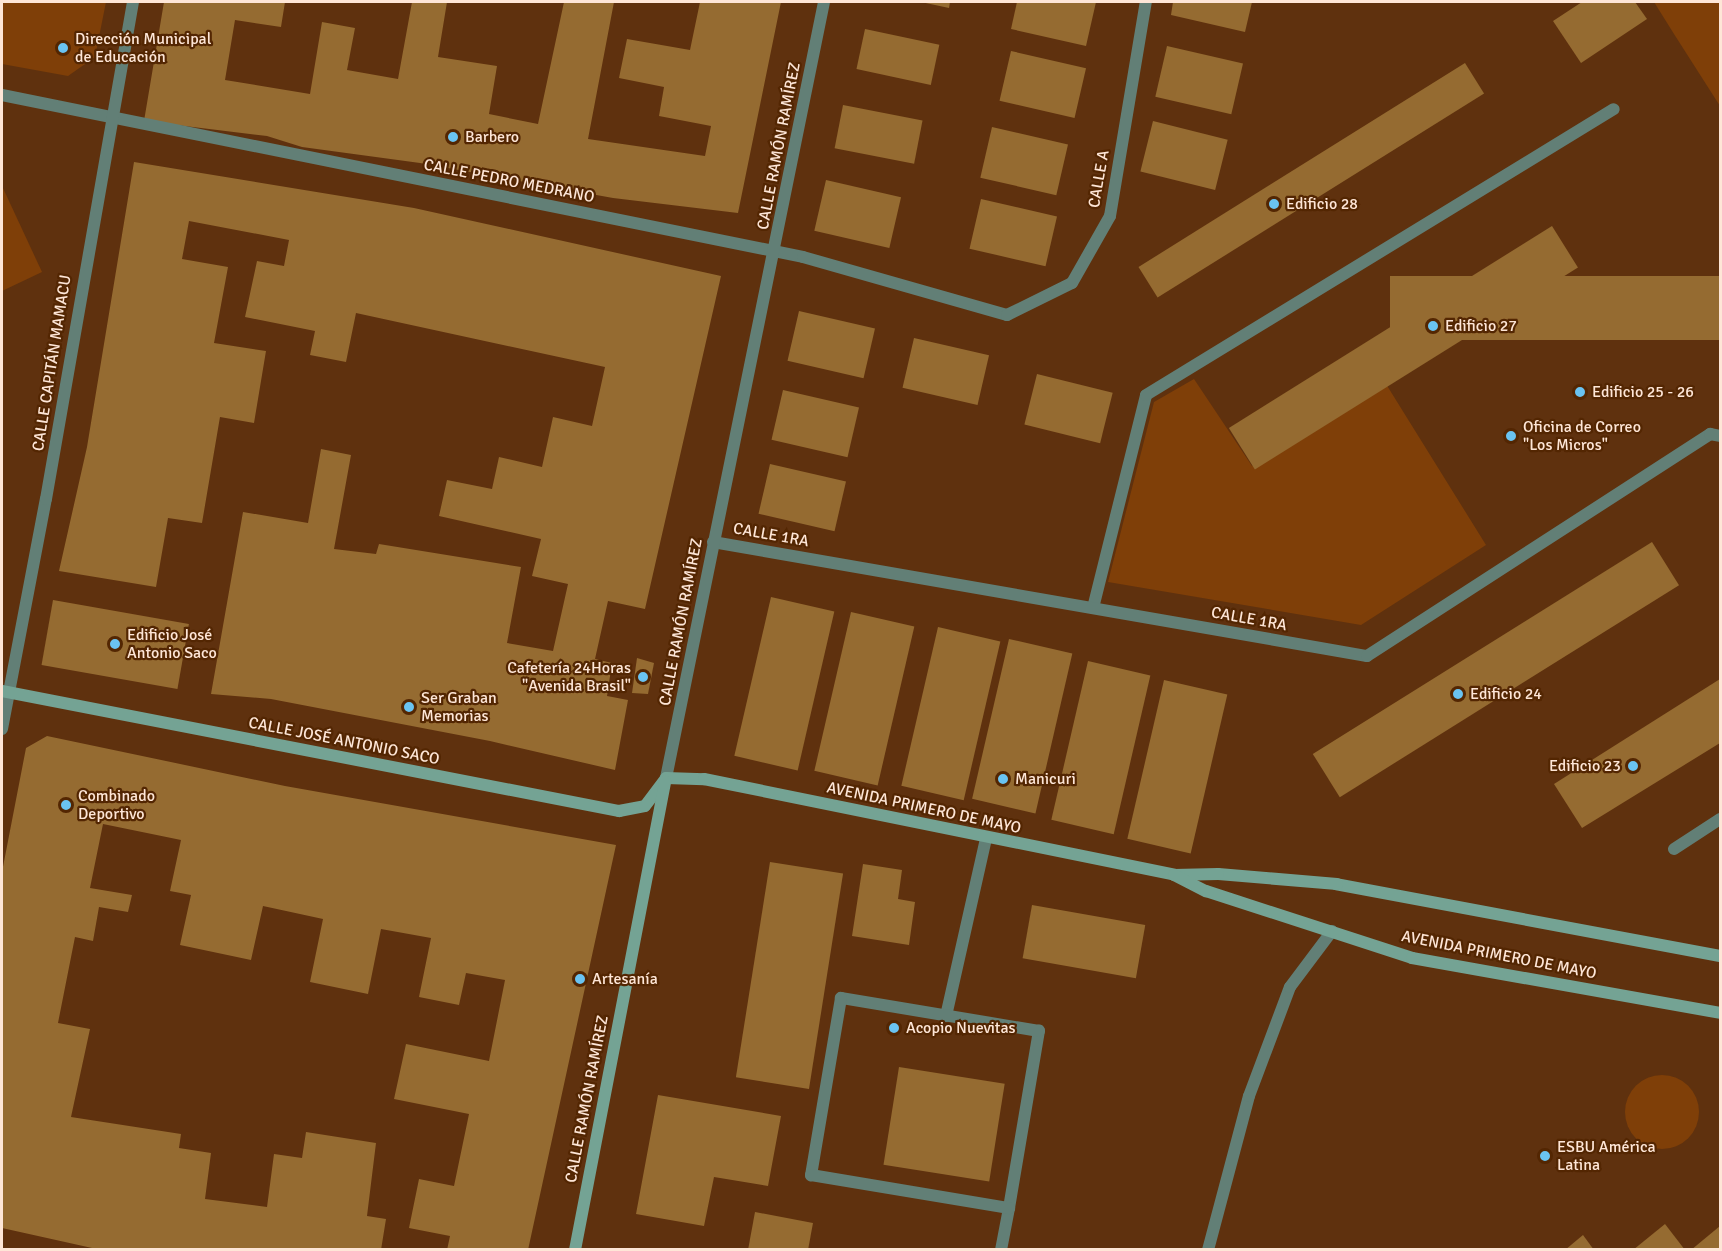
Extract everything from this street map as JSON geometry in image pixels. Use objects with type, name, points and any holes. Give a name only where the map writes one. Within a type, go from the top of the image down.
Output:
[{"type":"main road","name":"CALLE JOSÉ ANTONIO SACO","points":[[5,692],[619,812],[645,807],[666,778]]},
{"type":"main road","name":"AVENIDA PRIMERO DE MAYO","points":[[666,778],[704,778],[1174,875],[1218,874],[1337,884],[1720,956]]},
{"type":"main road","name":"CALLE RAMÓN RAMÍREZ","points":[[575,1250],[666,778]]},
{"type":"main road","name":"AVENIDA PRIMERO DE MAYO","points":[[1174,875],[1206,891],[1413,958],[1720,1013]]},
{"type":"street","name":"CALLE CAPITÁN MAMACU","points":[[2,729],[5,692],[46,499],[133,2]]},
{"type":"street","name":"CALLE RAMÓN RAMÍREZ","points":[[666,778],[712,565],[713,542],[775,251],[824,2]]},
{"type":"street","name":"CALLE A","points":[[1007,315],[1072,283],[1110,216],[1146,2]]},
{"type":"street","name":"CALLE PEDRO MEDRANO","points":[[2,95],[775,251],[1007,315]]},
{"type":"street","points":[[1093,608],[1146,395],[1614,109]]},
{"type":"street","name":"CALLE 1RA","points":[[713,542],[1367,656],[1710,434],[1720,436]]},
{"type":"street","points":[[1674,849],[1720,819]]},
{"type":"street","points":[[946,1016],[986,838]]},
{"type":"street","points":[[1208,1250],[1249,1096],[1290,987],[1332,931]]},
{"type":"street","points":[[1001,1250],[1009,1208],[1039,1031],[841,998],[811,1175],[1009,1208]]},
{"type":"shaded area","points":[[2,2],[106,2],[95,57],[68,76],[2,64]]},
{"type":"shaded area","points":[[1654,2],[1720,2],[1720,106],[1674,34]]},
{"type":"shaded area","points":[[2,186],[42,272],[2,291]]},
{"type":"shaded area","points":[[1194,379],[1252,466],[1386,384],[1486,545],[1361,625],[1108,582],[1154,402]]},
{"type":"shaded area","points":[[1662,1075],[1676,1078],[1688,1086],[1696,1098],[1699,1112],[1696,1126],[1688,1138],[1676,1146],[1662,1149],[1648,1146],[1636,1138],[1628,1126],[1625,1112],[1628,1098],[1636,1086],[1648,1078]]},
{"type":"building","points":[[164,2],[285,2],[281,27],[235,20],[225,80],[310,94],[322,22],[355,28],[347,70],[398,79],[412,2],[447,2],[438,57],[497,66],[489,114],[538,124],[564,2],[614,2],[588,139],[705,156],[711,126],[659,116],[664,87],[619,78],[627,39],[690,50],[700,2],[781,2],[738,213],[613,198],[420,163],[302,147],[267,136],[144,121]]},
{"type":"building","points":[[921,2],[950,2],[949,8]]},
{"type":"building","points":[[1017,2],[1096,2],[1086,46],[1011,29]]},
{"type":"building","points":[[1173,2],[1252,2],[1245,32],[1171,15]]},
{"type":"building","points":[[1582,2],[1635,2],[1647,19],[1581,63],[1553,21]]},
{"type":"building","points":[[865,29],[939,45],[931,85],[856,69]]},
{"type":"building","points":[[1167,46],[1243,64],[1231,114],[1155,97]]},
{"type":"building","points":[[1011,51],[1086,68],[1075,118],[1000,101]]},
{"type":"building","name":"Edificio 28","points":[[1465,63],[1484,94],[1158,298],[1139,267]]},
{"type":"building","points":[[843,105],[923,120],[914,164],[835,148]]},
{"type":"building","points":[[1153,121],[1228,140],[1215,190],[1140,171]]},
{"type":"building","points":[[992,127],[1068,145],[1056,195],[980,178]]},
{"type":"building","points":[[134,162],[414,208],[721,276],[645,609],[608,601],[595,659],[612,663],[607,696],[628,700],[615,770],[490,741],[271,699],[211,694],[243,512],[308,523],[321,449],[351,455],[334,549],[376,554],[379,544],[521,567],[507,643],[553,651],[568,584],[532,576],[541,539],[439,516],[447,480],[492,489],[499,457],[542,467],[553,417],[592,426],[605,367],[356,313],[346,362],[310,355],[315,331],[245,317],[257,261],[284,266],[289,240],[189,221],[182,259],[228,267],[214,343],[266,351],[254,423],[220,417],[202,523],[168,518],[156,587],[59,571],[87,447]]},
{"type":"building","points":[[826,180],[901,197],[889,248],[814,231]]},
{"type":"building","points":[[981,199],[1057,217],[1046,266],[970,249]]},
{"type":"building","name":"Edificio 27","points":[[1552,226],[1578,268],[1255,469],[1229,428]]},
{"type":"building","points":[[1390,276],[1720,276],[1720,340],[1390,340]]},
{"type":"building","points":[[799,311],[875,329],[864,378],[788,361]]},
{"type":"building","points":[[914,338],[989,355],[978,405],[903,388]]},
{"type":"building","points":[[1037,374],[1113,393],[1100,443],[1024,424]]},
{"type":"building","points":[[783,390],[859,408],[848,457],[772,440]]},
{"type":"building","points":[[770,464],[846,482],[835,531],[759,514]]},
{"type":"building","name":"Edificio 24","points":[[1652,542],[1679,585],[1340,797],[1313,754]]},
{"type":"building","points":[[771,597],[834,612],[798,770],[734,756]]},
{"type":"building","name":"Edificio José Antonio Saco","points":[[53,600],[189,624],[177,689],[42,665]]},
{"type":"building","points":[[851,612],[914,627],[878,785],[814,771]]},
{"type":"building","points":[[938,627],[1000,641],[964,800],[901,786]]},
{"type":"building","points":[[1009,639],[1072,654],[1035,813],[972,799]]},
{"type":"building","points":[[637,658],[654,663],[648,694],[632,693]]},
{"type":"building","points":[[1088,661],[1150,675],[1114,834],[1051,820]]},
{"type":"building","name":"Edificio 23","points":[[1720,679],[1720,743],[1582,828],[1554,784]]},
{"type":"building","points":[[1164,680],[1227,695],[1191,853],[1127,839]]},
{"type":"building","points":[[47,736],[285,786],[616,845],[528,1250],[447,1250],[450,1236],[409,1228],[419,1179],[454,1186],[469,1114],[394,1099],[406,1044],[489,1061],[505,980],[466,973],[459,1005],[419,997],[431,938],[381,929],[368,994],[310,982],[323,919],[263,906],[251,960],[180,945],[191,895],[170,891],[181,840],[103,824],[90,888],[132,895],[128,912],[99,907],[93,941],[75,937],[58,1023],[90,1029],[71,1117],[181,1134],[179,1148],[211,1153],[205,1199],[267,1207],[274,1154],[302,1158],[306,1132],[376,1143],[367,1216],[386,1219],[381,1250],[101,1250],[2,1228],[2,872],[26,748]]},
{"type":"building","points":[[770,862],[843,874],[809,1089],[736,1077]]},
{"type":"building","points":[[863,864],[902,870],[898,899],[915,902],[909,945],[852,936]]},
{"type":"building","points":[[1032,905],[1145,925],[1136,978],[1023,958]]},
{"type":"building","points":[[899,1067],[1005,1084],[989,1182],[884,1165]]},
{"type":"building","points":[[658,1095],[781,1116],[768,1186],[714,1177],[704,1226],[636,1214]]},
{"type":"building","points":[[755,1212],[813,1223],[808,1250],[748,1250]]},
{"type":"building","points":[[1665,1224],[1685,1250],[1633,1250]]},
{"type":"building","points":[[1720,1226],[1720,1250],[1691,1250]]},
{"type":"building","points":[[1583,1235],[1594,1250],[1565,1250]]},
{"type":"place","name":"Dirección Municipal de Educación","points":[[63,48]]},
{"type":"place","name":"Barbero","points":[[453,137]]},
{"type":"place","name":"Edificio 28","points":[[1274,204]]},
{"type":"place","name":"Edificio 27","points":[[1433,326]]},
{"type":"place","name":"Edificio 25 - 26","points":[[1580,392]]},
{"type":"place","name":"Oficina de Correo \"Los Micros\"","points":[[1511,436]]},
{"type":"place","name":"Edificio José Antonio Saco","points":[[115,644]]},
{"type":"place","name":"Cafetería 24Horas \"Avenida Brasil\"","points":[[643,677]]},
{"type":"place","name":"Edificio 24","points":[[1458,694]]},
{"type":"place","name":"Ser Graban Memorias","points":[[409,707]]},
{"type":"place","name":"Edificio 23","points":[[1633,766]]},
{"type":"place","name":"Manicuri","points":[[1003,779]]},
{"type":"place","name":"Combinado Deportivo","points":[[66,805]]},
{"type":"place","name":"Artesanía","points":[[580,979]]},
{"type":"place","name":"Acopio Nuevitas","points":[[894,1028]]},
{"type":"place","name":"ESBU América Latina","points":[[1545,1156]]}]
